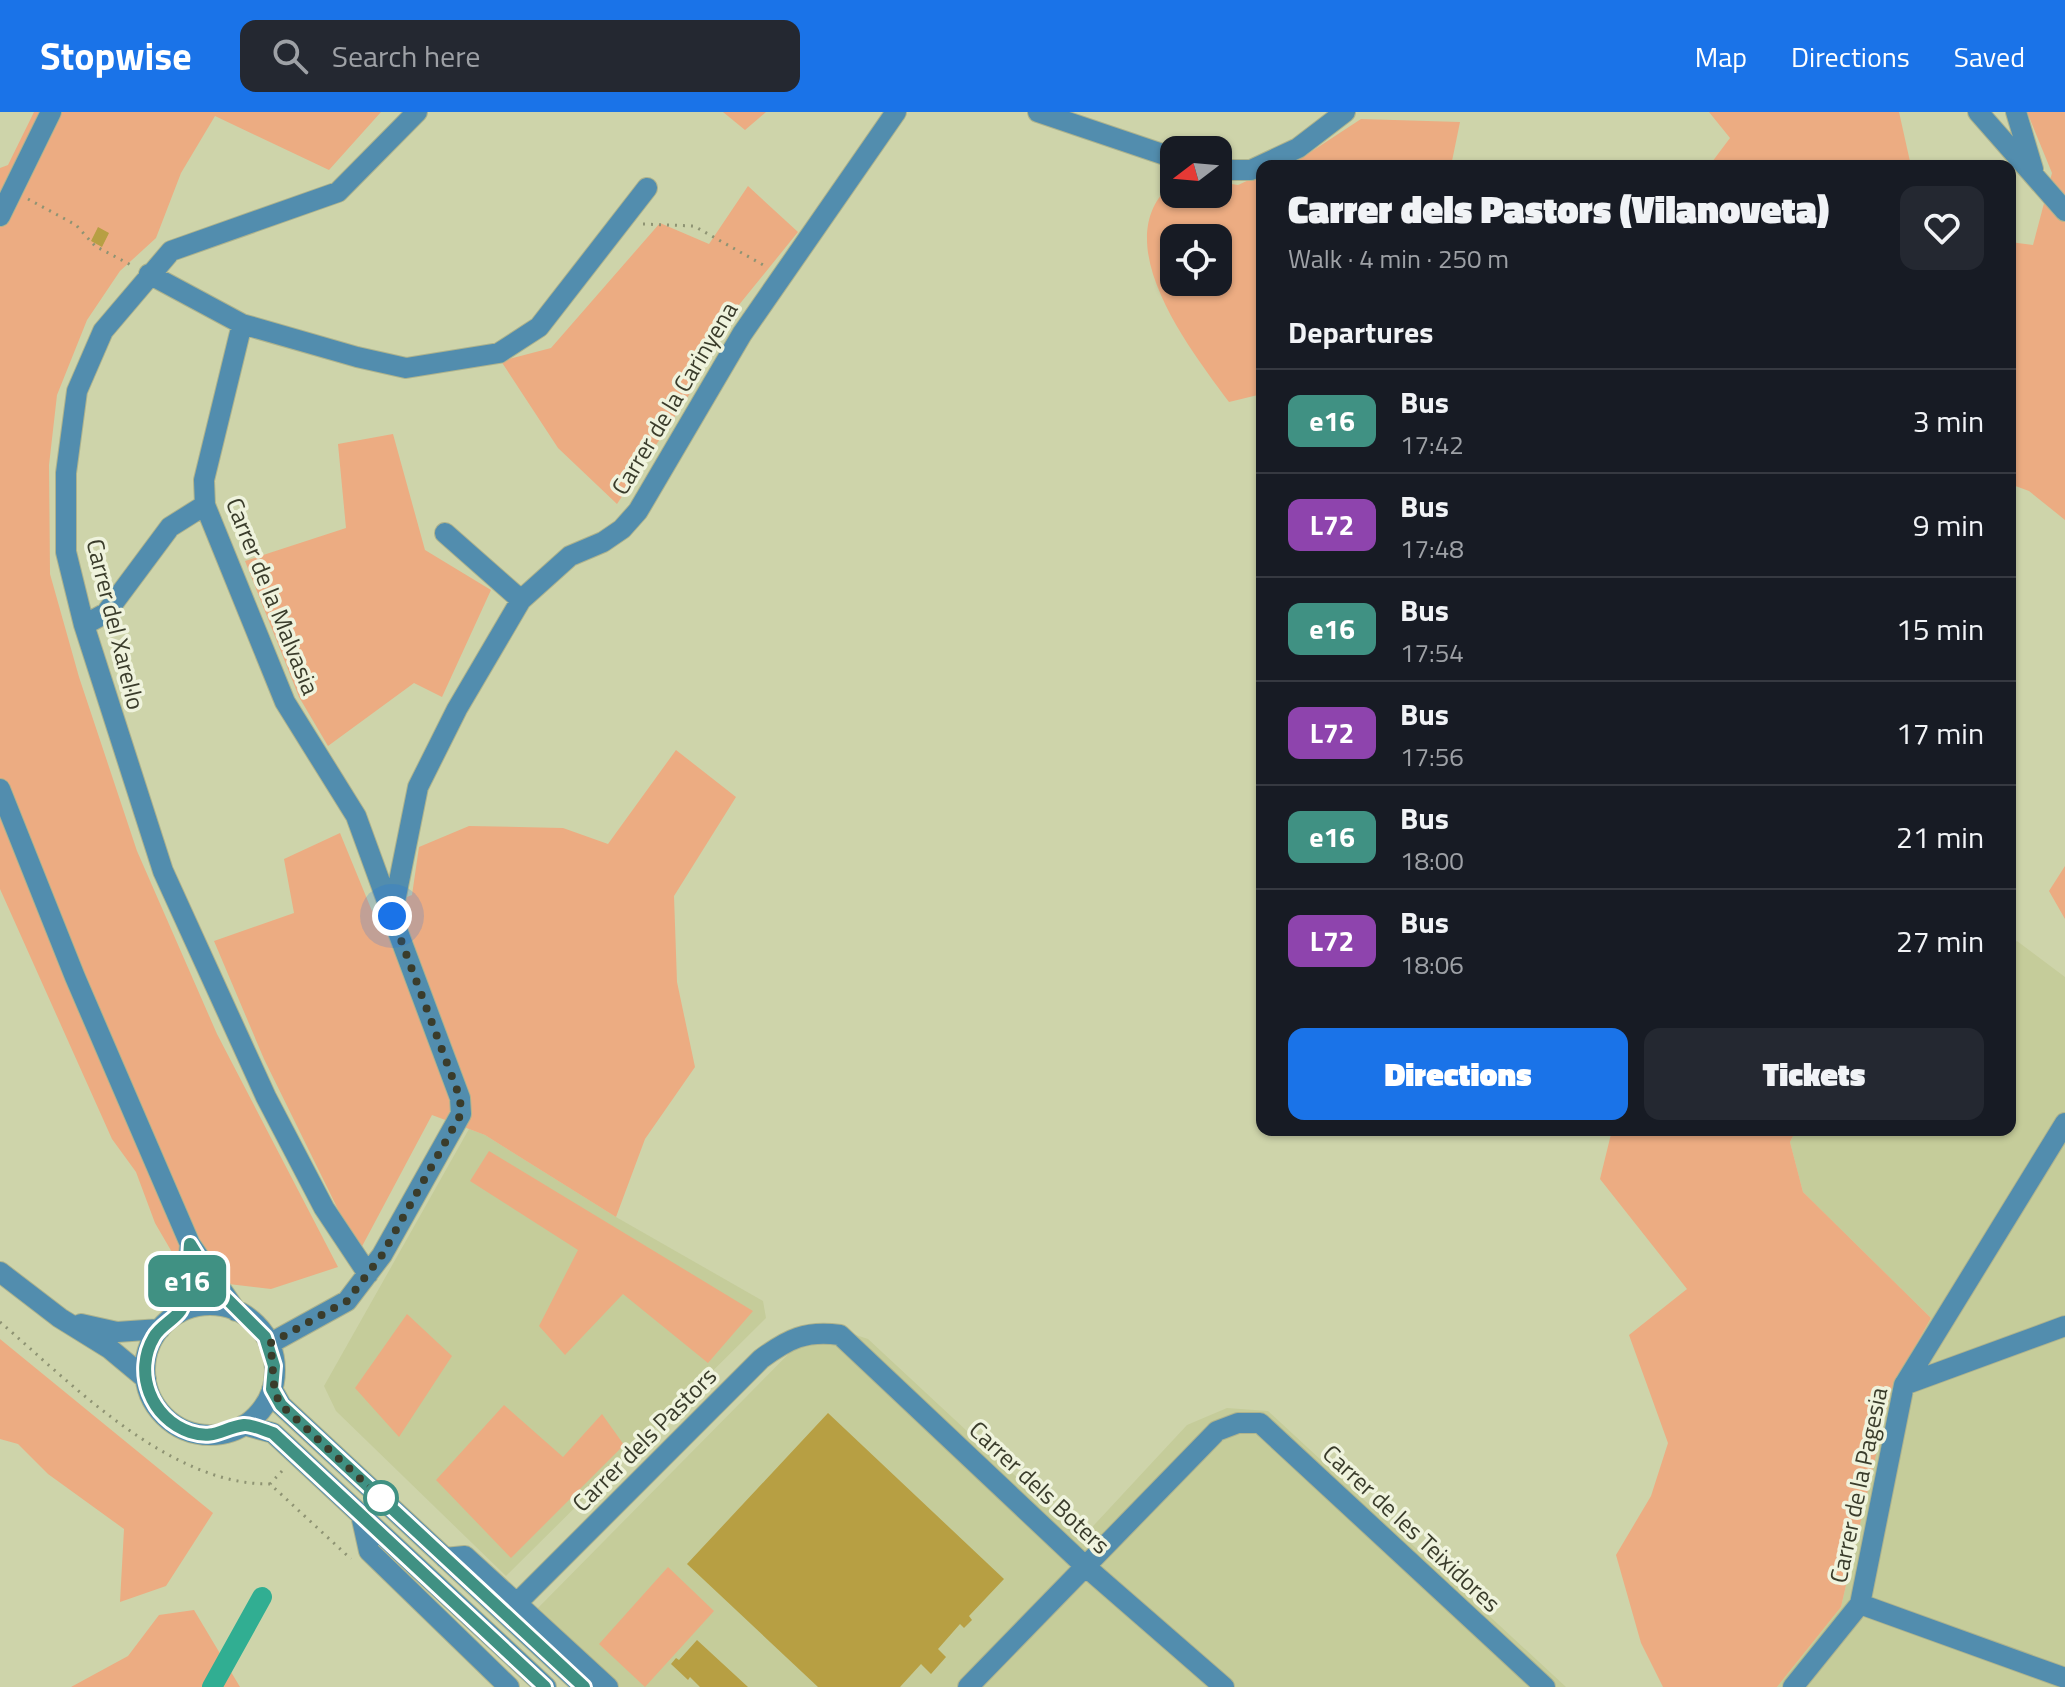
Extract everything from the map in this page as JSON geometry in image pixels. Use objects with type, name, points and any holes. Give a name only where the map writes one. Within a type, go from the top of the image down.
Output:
[{"type":"street","points":[[0,216],[51,112]]},
{"type":"street","name":"Carrer del Xarel·lo","points":[[368,1274],[324,1208],[266,1097],[163,871],[84,625],[66,552],[66,473],[77,391],[103,331],[171,251],[338,192],[417,112]]},
{"type":"street","name":"Carrer de la Carinyena","points":[[392,916],[418,787],[457,709],[521,600],[570,556],[603,542],[638,511],[780,275],[896,112]]},
{"type":"street","points":[[1038,112],[1160,153]]},
{"type":"street","points":[[1272,160],[1298,148],[1345,112]]},
{"type":"street","points":[[1978,112],[2065,211]]},
{"type":"street","points":[[2016,112],[2034,173]]},
{"type":"street","points":[[1232,170],[1256,168]]},
{"type":"street","points":[[149,274],[242,324],[406,368],[499,353],[539,327],[647,188]]},
{"type":"street","name":"Carrer de la Malvasia","points":[[242,324],[204,480],[205,505],[285,702],[356,816],[392,916]]},
{"type":"street","points":[[84,625],[106,613],[170,527],[205,505]]},
{"type":"street","points":[[445,533],[521,600]]},
{"type":"street","points":[[0,789],[75,977],[190,1244],[219,1291],[236,1311],[256,1324],[269,1344],[276,1397],[584,1687]]},
{"type":"street","points":[[269,1344],[347,1301],[398,1228],[461,1114],[460,1098],[392,916]]},
{"type":"street","name":"Carrer de la Pagesia","points":[[1793,1687],[1860,1604],[1904,1385],[2065,1123]]},
{"type":"street","points":[[179,1313],[186,1292],[190,1244]]},
{"type":"street","points":[[0,1272],[60,1318],[110,1349],[146,1379]]},
{"type":"street","points":[[236,1311],[207,1305],[179,1313],[160,1329],[148,1349],[146,1379],[159,1410],[187,1431],[212,1435],[244,1425],[276,1397]]},
{"type":"street","points":[[60,1318],[117,1332],[160,1329]]},
{"type":"street","points":[[1904,1385],[2065,1326]]},
{"type":"street","name":"Carrer dels Boters","points":[[819,1332],[840,1335],[1085,1566],[1224,1687]]},
{"type":"street","name":"Carrer dels Pastors","points":[[518,1602],[761,1359],[791,1337],[819,1332]]},
{"type":"street","name":"Carrer de les Teixidores","points":[[1085,1566],[1217,1431],[1238,1423],[1260,1423],[1545,1687]]},
{"type":"street","points":[[244,1425],[273,1433],[546,1687]]},
{"type":"street","points":[[361,1515],[369,1551],[509,1687]]},
{"type":"street","points":[[445,1558],[465,1556],[608,1687]]},
{"type":"street","points":[[968,1687],[1085,1566]]},
{"type":"street","points":[[1860,1604],[2065,1678]]},
{"type":"path","points":[[12,191],[76,225],[95,246],[149,274]]},
{"type":"path","points":[[619,224],[694,226],[780,275]]},
{"type":"path","points":[[0,1322],[74,1386],[170,1456],[226,1479],[270,1484]]},
{"type":"shaded area","points":[[34,112],[381,112],[329,170],[215,116],[181,173],[156,238],[120,271],[87,320],[57,395],[49,465],[50,574],[79,677],[137,851],[217,1034],[338,1267],[271,1289],[195,1280],[180,1266],[155,1223],[136,1172],[112,1139],[0,889],[0,168],[8,165]]},
{"type":"shaded area","points":[[723,112],[766,112],[745,130]]},
{"type":"shaded area","points":[[1709,112],[1899,112],[1910,160],[1714,160],[1730,138]]},
{"type":"shaded area","points":[[2027,112],[2065,112],[2065,520],[2029,491],[2016,486],[2016,243],[2033,245],[2052,173]]},
{"type":"shaded area","points":[[1361,119],[1460,122],[1452,160],[1296,160]]},
{"type":"shaded area","points":[[1256,177],[1256,395],[1229,402],[1194,353],[1161,296],[1232,296],[1232,224],[1160,224],[1160,294],[1150,263],[1147,233],[1154,206],[1160,199],[1160,208],[1232,208],[1232,184],[1238,185]]},
{"type":"shaded area","points":[[748,186],[798,232],[721,327],[689,395],[617,504],[558,448],[501,361],[551,348],[660,223],[709,244]]},
{"type":"shaded area","points":[[393,434],[425,550],[491,590],[442,697],[414,683],[328,746],[299,697],[245,561],[346,528],[338,444]]},
{"type":"shaded area","points":[[676,750],[736,797],[674,896],[677,982],[695,1067],[645,1139],[616,1217],[485,1135],[432,1115],[359,1252],[264,1059],[214,941],[294,913],[284,859],[340,833],[372,911],[412,895],[419,847],[469,826],[563,828],[608,844]]},
{"type":"shaded area","points":[[2065,866],[2065,919],[2049,891]]},
{"type":"shaded area","points":[[2016,942],[2065,977],[2065,1687],[1777,1687],[1841,1607],[1891,1390],[1931,1318],[1803,1192],[1790,1142],[1793,1136],[2016,1136]]},
{"type":"shaded area","points":[[469,1129],[485,1135],[616,1217],[763,1301],[766,1318],[506,1576],[336,1411],[324,1386]]},
{"type":"shaded area","points":[[1611,1136],[1793,1136],[1790,1142],[1803,1192],[1931,1318],[1891,1390],[1841,1607],[1777,1687],[1663,1687],[1641,1643],[1616,1555],[1651,1496],[1668,1443],[1629,1335],[1687,1289],[1600,1179]]},
{"type":"shaded area","points":[[489,1151],[753,1311],[708,1363],[623,1294],[565,1355],[539,1326],[578,1250],[470,1181]]},
{"type":"shaded area","points":[[407,1314],[452,1356],[399,1437],[355,1388]]},
{"type":"shaded area","points":[[819,1323],[868,1339],[1082,1538],[1187,1425],[1227,1408],[1268,1411],[1566,1687],[615,1687],[534,1612]]},
{"type":"shaded area","points":[[0,1339],[213,1513],[166,1586],[120,1602],[124,1529],[48,1474],[18,1444],[0,1439]]},
{"type":"shaded area","points":[[504,1405],[563,1457],[602,1414],[624,1445],[511,1558],[436,1480]]},
{"type":"shaded area","points":[[668,1567],[714,1611],[645,1687],[599,1644]]},
{"type":"shaded area","points":[[194,1610],[240,1687],[71,1687],[128,1656],[159,1615]]},
{"type":"building","points":[[98,227],[109,233],[102,247],[91,241]]},
{"type":"building","points":[[828,1413],[1004,1579],[969,1616],[972,1620],[964,1628],[960,1624],[938,1649],[946,1657],[931,1674],[921,1664],[900,1687],[818,1687],[687,1564]]},
{"type":"building","points":[[697,1640],[748,1687],[700,1687],[690,1677],[688,1680],[671,1664],[676,1658],[679,1660]]},
{"type":"waterway","points":[[212,1687],[262,1597]]},
{"type":"bus line","name":"e16","points":[[545,1687],[273,1433],[244,1425],[220,1434],[195,1433],[172,1422],[159,1410],[150,1396],[146,1379],[147,1356],[151,1342],[160,1329],[179,1313],[186,1292],[190,1244],[219,1291],[236,1311],[256,1324],[269,1344],[274,1366],[272,1389],[281,1405],[584,1687]]},
{"type":"route","points":[[381,1498],[281,1405],[272,1389],[274,1366],[269,1344],[347,1301],[382,1255],[461,1114],[460,1098],[392,916]]}]
